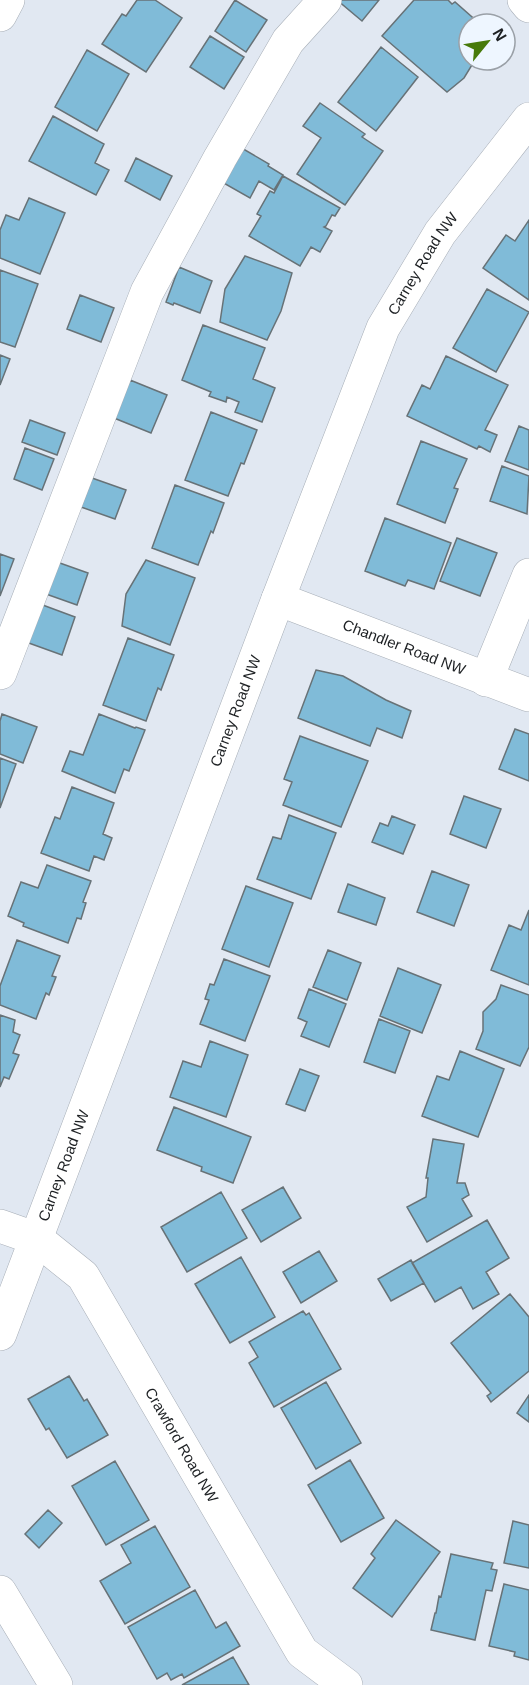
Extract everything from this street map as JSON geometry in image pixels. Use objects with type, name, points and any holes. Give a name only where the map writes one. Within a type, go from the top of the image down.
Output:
[{"type":"street","points":[[0,15],[8,0]]},
{"type":"street","points":[[0,673],[147,292],[288,41],[325,0]]},
{"type":"street","points":[[524,0],[529,6]]},
{"type":"street","name":"Carney Road NW","points":[[0,1334],[383,328],[440,233],[529,119]]},
{"type":"street","points":[[486,680],[529,575]]},
{"type":"street","name":"Chandler Road NW","points":[[278,599],[529,695]]},
{"type":"street","name":"Crawford Road NW","points":[[0,1226],[37,1239],[83,1276],[302,1652],[346,1685]]},
{"type":"street","points":[[0,1592],[56,1685]]},
{"type":"building","points":[[137,0],[155,0],[182,18],[146,72],[102,44],[122,14],[126,16]]},
{"type":"building","points":[[235,0],[267,20],[246,52],[215,31]]},
{"type":"building","points":[[337,0],[379,0],[362,21]]},
{"type":"building","points":[[414,0],[448,0],[452,4],[455,2],[466,12],[457,12],[457,72],[468,72],[447,92],[382,36]]},
{"type":"building","points":[[210,36],[244,57],[224,89],[190,67]]},
{"type":"building","points":[[381,47],[418,77],[376,131],[338,102]]},
{"type":"building","points":[[87,50],[129,74],[97,131],[55,107]]},
{"type":"building","points":[[320,103],[365,134],[362,137],[383,151],[345,205],[297,174],[321,138],[303,126]]},
{"type":"building","points":[[53,116],[104,144],[95,163],[109,170],[96,195],[29,161]]},
{"type":"building","points":[[233,143],[283,175],[274,190],[259,181],[250,198],[213,177]]},
{"type":"building","points":[[136,158],[172,176],[160,200],[125,181]]},
{"type":"building","points":[[283,176],[340,208],[324,227],[332,231],[320,252],[311,247],[300,266],[249,236],[261,216],[257,214],[270,191],[274,193]]},
{"type":"building","points":[[29,198],[65,213],[40,274],[0,258],[0,230],[6,215],[19,220]]},
{"type":"building","points":[[529,220],[529,300],[483,268],[506,235],[515,241]]},
{"type":"building","points":[[245,256],[292,273],[281,311],[267,340],[220,322],[225,289]]},
{"type":"building","points":[[179,267],[212,281],[200,313],[166,302]]},
{"type":"building","points":[[0,270],[38,284],[15,347],[0,342]]},
{"type":"building","points":[[487,289],[529,312],[496,372],[453,348]]},
{"type":"building","points":[[80,295],[114,308],[101,342],[67,329]]},
{"type":"building","points":[[203,325],[265,348],[253,379],[275,388],[262,422],[235,412],[239,402],[227,397],[226,402],[209,396],[211,392],[182,380]]},
{"type":"building","points":[[0,355],[10,359],[0,385]]},
{"type":"building","points":[[446,356],[508,385],[485,430],[497,435],[490,452],[479,446],[477,449],[407,416],[422,385],[430,389]]},
{"type":"building","points":[[130,380],[167,395],[151,433],[114,418]]},
{"type":"building","points":[[211,412],[257,430],[228,496],[185,480]]},
{"type":"building","points":[[30,420],[65,433],[57,455],[22,442]]},
{"type":"building","points":[[519,426],[529,430],[529,470],[505,461]]},
{"type":"building","points":[[421,441],[467,459],[454,488],[458,489],[445,523],[397,504]]},
{"type":"building","points":[[25,448],[54,459],[42,490],[14,479]]},
{"type":"building","points":[[502,466],[529,476],[527,514],[490,501]]},
{"type":"building","points":[[92,478],[126,490],[115,519],[81,507]]},
{"type":"building","points":[[175,485],[224,503],[198,565],[152,548]]},
{"type":"building","points":[[385,518],[451,543],[434,589],[408,580],[405,586],[365,571]]},
{"type":"building","points":[[457,538],[497,553],[480,596],[440,581]]},
{"type":"building","points":[[0,554],[14,559],[0,596]]},
{"type":"building","points":[[146,560],[195,578],[170,645],[122,626],[126,594]]},
{"type":"building","points":[[57,562],[88,573],[77,605],[46,594]]},
{"type":"building","points":[[40,604],[75,617],[62,655],[26,642]]},
{"type":"building","points":[[128,638],[174,655],[161,690],[158,688],[146,721],[103,705]]},
{"type":"building","points":[[316,670],[343,676],[411,711],[402,738],[377,728],[370,746],[298,718]]},
{"type":"building","points":[[2,714],[37,727],[23,763],[0,754]]},
{"type":"building","points":[[99,714],[145,730],[129,771],[124,769],[115,793],[62,771],[70,751],[83,755]]},
{"type":"building","points":[[515,729],[529,734],[529,781],[499,769]]},
{"type":"building","points":[[300,736],[368,761],[341,827],[283,805],[292,782],[284,779]]},
{"type":"building","points":[[0,758],[16,764],[0,808]]},
{"type":"building","points":[[72,787],[114,803],[103,834],[112,838],[104,860],[94,856],[89,871],[41,853],[55,817],[60,819]]},
{"type":"building","points":[[464,796],[501,809],[486,848],[450,834]]},
{"type":"building","points":[[289,815],[336,833],[311,899],[257,879],[273,837],[281,839]]},
{"type":"building","points":[[392,816],[415,825],[403,854],[372,842],[380,823],[388,826]]},
{"type":"building","points":[[47,865],[91,881],[83,902],[86,903],[81,919],[77,918],[68,943],[23,926],[24,923],[8,916],[21,882],[38,888]]},
{"type":"building","points":[[432,871],[469,885],[454,926],[417,912]]},
{"type":"building","points":[[348,884],[385,898],[376,925],[338,912]]},
{"type":"building","points":[[246,886],[293,903],[269,967],[222,949]]},
{"type":"building","points":[[529,910],[529,985],[491,970],[509,925],[521,930]]},
{"type":"building","points":[[17,940],[60,956],[52,976],[56,977],[49,995],[46,993],[36,1019],[0,1005],[0,986]]},
{"type":"building","points":[[328,950],[361,963],[347,1000],[313,987]]},
{"type":"building","points":[[224,959],[270,976],[245,1041],[200,1024],[209,1000],[205,999],[210,984],[214,985]]},
{"type":"building","points":[[398,968],[441,985],[422,1033],[380,1016]]},
{"type":"building","points":[[501,985],[529,995],[529,1047],[520,1066],[476,1049],[483,1031],[483,1012],[496,999]]},
{"type":"building","points":[[309,989],[346,1004],[329,1047],[301,1036],[307,1022],[298,1018]]},
{"type":"building","points":[[0,1015],[15,1020],[13,1032],[20,1035],[13,1053],[19,1055],[9,1079],[4,1077],[0,1087]]},
{"type":"building","points":[[379,1019],[410,1031],[395,1073],[364,1062]]},
{"type":"building","points":[[210,1041],[248,1055],[226,1117],[170,1097],[183,1061],[201,1067]]},
{"type":"building","points":[[460,1051],[504,1069],[478,1137],[422,1116],[437,1076],[449,1080]]},
{"type":"building","points":[[300,1069],[319,1076],[305,1111],[286,1104]]},
{"type":"building","points":[[174,1107],[251,1137],[233,1183],[201,1171],[202,1167],[157,1150]]},
{"type":"building","points":[[433,1139],[464,1144],[457,1183],[465,1183],[469,1195],[462,1199],[472,1216],[427,1242],[407,1207],[426,1197],[428,1178],[426,1178]]},
{"type":"building","points":[[283,1187],[301,1218],[261,1242],[242,1210]]},
{"type":"building","points":[[221,1192],[247,1238],[187,1272],[161,1227]]},
{"type":"building","points":[[487,1220],[509,1258],[486,1272],[499,1294],[473,1309],[461,1287],[435,1302],[412,1263]]},
{"type":"building","points":[[319,1251],[337,1281],[301,1303],[283,1272]]},
{"type":"building","points":[[241,1257],[275,1317],[230,1343],[195,1284]]},
{"type":"building","points":[[411,1260],[424,1283],[391,1301],[378,1279]]},
{"type":"building","points":[[510,1294],[529,1317],[529,1371],[491,1402],[487,1396],[491,1393],[451,1343]]},
{"type":"building","points":[[303,1311],[306,1315],[309,1313],[341,1369],[274,1407],[249,1363],[258,1357],[249,1342]]},
{"type":"building","points":[[69,1376],[84,1401],[87,1399],[108,1435],[67,1458],[49,1428],[46,1430],[28,1399]]},
{"type":"building","points":[[326,1382],[361,1443],[316,1469],[281,1408]]},
{"type":"building","points":[[529,1395],[529,1422],[517,1413]]},
{"type":"building","points":[[350,1460],[384,1518],[341,1542],[308,1485]]},
{"type":"building","points":[[115,1461],[149,1520],[106,1545],[72,1486]]},
{"type":"building","points":[[48,1510],[62,1523],[39,1548],[25,1534]]},
{"type":"building","points":[[396,1520],[440,1552],[392,1617],[353,1588],[375,1558],[371,1554]]},
{"type":"building","points":[[513,1521],[529,1525],[529,1568],[504,1563]]},
{"type":"building","points":[[155,1526],[190,1587],[125,1624],[100,1581],[131,1563],[121,1545]]},
{"type":"building","points":[[451,1554],[493,1563],[491,1569],[497,1570],[492,1591],[486,1590],[475,1640],[431,1630]]},
{"type":"building","points":[[504,1584],[529,1590],[529,1660],[514,1656],[515,1652],[489,1646]]},
{"type":"building","points":[[195,1590],[216,1628],[226,1622],[240,1646],[184,1678],[182,1674],[171,1680],[167,1673],[157,1679],[128,1627]]},
{"type":"building","points":[[233,1657],[249,1685],[182,1685]]}]
